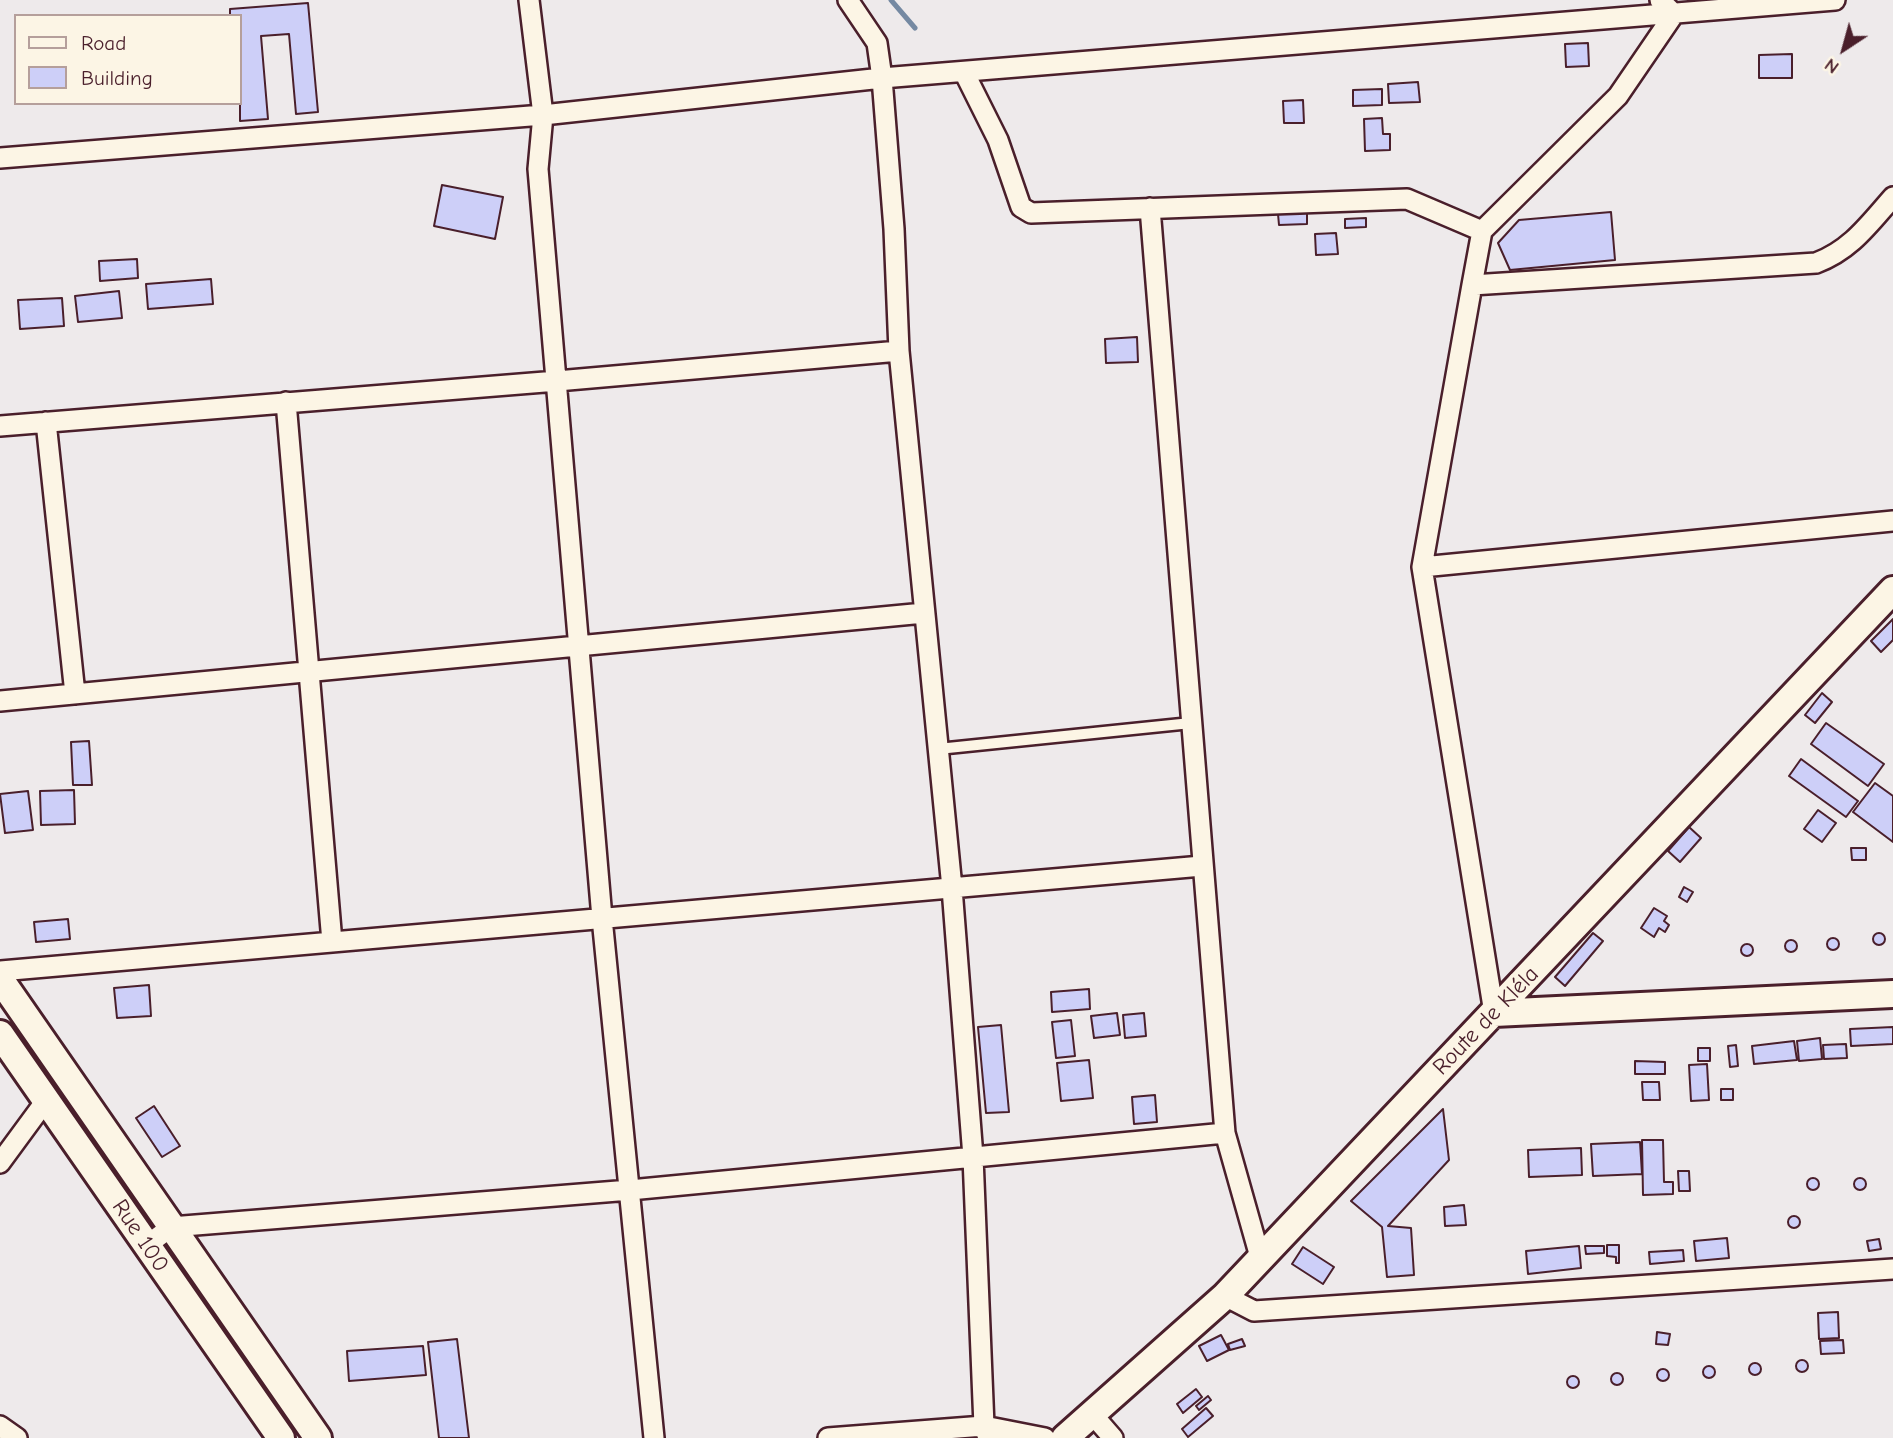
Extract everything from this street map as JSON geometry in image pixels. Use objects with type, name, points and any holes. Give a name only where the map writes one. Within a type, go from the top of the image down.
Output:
[{"type":"street","points":[[528,0],[543,115],[538,169],[602,918],[654,1438]]},
{"type":"street","points":[[848,0],[877,43],[882,78],[894,229],[899,351],[952,888],[973,1157],[986,1432]]},
{"type":"street","points":[[0,158],[543,115],[882,78],[1667,7],[1835,0]]},
{"type":"street","points":[[1667,7],[1618,96],[1482,231],[1422,567],[1494,1013],[1893,994]]},
{"type":"street","points":[[964,72],[998,139],[1021,207],[1031,213],[1407,200],[1482,231]]},
{"type":"street","points":[[1472,285],[1816,263],[1848,247],[1893,197]]},
{"type":"street","points":[[1150,208],[1225,1133],[1260,1258]]},
{"type":"street","points":[[0,426],[557,382],[899,351]]},
{"type":"street","points":[[286,402],[331,942]]},
{"type":"street","points":[[46,422],[75,694]]},
{"type":"street","points":[[1422,567],[1893,521]]},
{"type":"street","name":"Route de Kléla","points":[[1065,1438],[1225,1296],[1893,590]]},
{"type":"street","points":[[0,701],[925,613]]},
{"type":"street","points":[[0,971],[1202,866]]},
{"type":"street","points":[[0,979],[318,1438]]},
{"type":"street","name":"Rue 100","points":[[0,1034],[281,1438]]},
{"type":"street","points":[[0,1163],[47,1099]]},
{"type":"street","points":[[146,1246],[171,1227],[629,1190],[1225,1133]]},
{"type":"street","points":[[1225,1296],[1254,1311],[1893,1269]]},
{"type":"street","points":[[1093,1415],[1113,1438]]},
{"type":"street","points":[[0,1426],[17,1438]]},
{"type":"street","points":[[828,1438],[986,1432],[1045,1438]]},
{"type":"lane","points":[[938,749],[1191,723]]},
{"type":"building","points":[[308,3],[318,112],[296,114],[289,34],[261,36],[268,119],[240,121],[242,14],[230,14],[230,9]]},
{"type":"building","points":[[1588,43],[1589,66],[1566,67],[1565,44]]},
{"type":"building","points":[[1792,54],[1792,78],[1759,78],[1759,55]]},
{"type":"building","points":[[1418,82],[1420,102],[1389,103],[1388,84]]},
{"type":"building","points":[[1382,89],[1382,105],[1353,106],[1353,90]]},
{"type":"building","points":[[1303,100],[1304,123],[1284,123],[1283,101]]},
{"type":"building","points":[[1382,118],[1383,134],[1390,134],[1390,150],[1365,151],[1364,119]]},
{"type":"building","points":[[442,185],[503,197],[495,239],[434,226]]},
{"type":"building","points":[[1307,212],[1307,224],[1279,225],[1278,214]]},
{"type":"building","points":[[1611,212],[1615,260],[1510,270],[1498,243],[1519,220]]},
{"type":"building","points":[[1366,218],[1366,227],[1345,228],[1345,219]]},
{"type":"building","points":[[1336,233],[1338,254],[1316,255],[1315,234]]},
{"type":"building","points":[[137,259],[138,278],[100,281],[99,261]]},
{"type":"building","points":[[211,279],[213,304],[148,309],[146,284]]},
{"type":"building","points":[[119,291],[122,318],[78,322],[75,296]]},
{"type":"building","points":[[62,298],[64,326],[20,329],[18,300]]},
{"type":"building","points":[[1137,337],[1138,362],[1106,363],[1105,339]]},
{"type":"building","points":[[1893,619],[1893,640],[1881,652],[1871,641]]},
{"type":"building","points":[[1822,693],[1832,702],[1815,723],[1805,715]]},
{"type":"building","points":[[1826,723],[1884,764],[1868,786],[1811,744]]},
{"type":"building","points":[[89,741],[92,785],[73,785],[71,742]]},
{"type":"building","points":[[1801,759],[1858,801],[1846,817],[1789,776]]},
{"type":"building","points":[[1875,783],[1893,796],[1893,842],[1853,812]]},
{"type":"building","points":[[74,790],[75,824],[41,825],[40,791]]},
{"type":"building","points":[[28,791],[33,830],[5,833],[0,794]]},
{"type":"building","points":[[1818,810],[1836,823],[1822,842],[1804,829]]},
{"type":"building","points":[[1689,827],[1701,838],[1680,862],[1668,851]]},
{"type":"building","points":[[1851,848],[1866,848],[1866,860],[1852,860]]},
{"type":"building","points":[[1684,887],[1693,892],[1687,902],[1679,897]]},
{"type":"building","points":[[1654,908],[1667,916],[1664,921],[1669,925],[1665,932],[1659,928],[1654,937],[1641,928]]},
{"type":"building","points":[[68,919],[70,939],[36,942],[34,922]]},
{"type":"building","points":[[1593,933],[1603,941],[1565,986],[1555,977]]},
{"type":"building","points":[[1879,933],[1885,939],[1879,945],[1873,939]]},
{"type":"building","points":[[1833,938],[1839,944],[1833,950],[1827,944]]},
{"type":"building","points":[[1791,940],[1797,946],[1791,952],[1785,946]]},
{"type":"building","points":[[1747,944],[1753,950],[1747,956],[1741,950]]},
{"type":"building","points":[[149,985],[151,1016],[117,1018],[114,988]]},
{"type":"building","points":[[1089,989],[1090,1009],[1052,1012],[1051,992]]},
{"type":"building","points":[[1117,1013],[1120,1035],[1094,1038],[1091,1016]]},
{"type":"building","points":[[1144,1013],[1146,1036],[1125,1038],[1123,1015]]},
{"type":"building","points":[[1071,1020],[1075,1056],[1056,1058],[1052,1022]]},
{"type":"building","points":[[1001,1025],[1009,1112],[986,1113],[978,1027]]},
{"type":"building","points":[[1893,1027],[1893,1044],[1851,1046],[1850,1029]]},
{"type":"building","points":[[1820,1038],[1822,1059],[1799,1061],[1797,1041]]},
{"type":"building","points":[[1794,1041],[1797,1060],[1754,1064],[1752,1046]]},
{"type":"building","points":[[1846,1044],[1847,1058],[1824,1059],[1823,1045]]},
{"type":"building","points":[[1736,1045],[1738,1066],[1730,1067],[1728,1046]]},
{"type":"building","points":[[1698,1048],[1710,1048],[1710,1061],[1698,1061]]},
{"type":"building","points":[[1089,1060],[1093,1098],[1061,1101],[1057,1063]]},
{"type":"building","points":[[1635,1061],[1665,1062],[1665,1074],[1635,1074]]},
{"type":"building","points":[[1707,1064],[1709,1100],[1691,1101],[1689,1065]]},
{"type":"building","points":[[1642,1082],[1659,1082],[1660,1100],[1643,1100]]},
{"type":"building","points":[[1721,1089],[1733,1089],[1733,1100],[1721,1100]]},
{"type":"building","points":[[1155,1095],[1157,1122],[1134,1124],[1132,1097]]},
{"type":"building","points":[[154,1106],[180,1146],[162,1157],[136,1118]]},
{"type":"building","points":[[1443,1109],[1449,1160],[1388,1226],[1411,1228],[1414,1275],[1387,1277],[1382,1227],[1351,1201]]},
{"type":"building","points":[[1642,1140],[1663,1140],[1664,1182],[1673,1182],[1673,1194],[1643,1195]]},
{"type":"building","points":[[1640,1142],[1642,1174],[1593,1176],[1591,1144]]},
{"type":"building","points":[[1581,1148],[1582,1175],[1529,1177],[1528,1150]]},
{"type":"building","points":[[1678,1171],[1689,1171],[1690,1191],[1679,1191]]},
{"type":"building","points":[[1813,1178],[1819,1184],[1813,1190],[1807,1184]]},
{"type":"building","points":[[1860,1178],[1866,1184],[1860,1190],[1854,1184]]},
{"type":"building","points":[[1464,1205],[1466,1225],[1445,1226],[1444,1207]]},
{"type":"building","points":[[1794,1216],[1800,1222],[1794,1228],[1788,1222]]},
{"type":"building","points":[[1727,1238],[1729,1258],[1696,1261],[1694,1241]]},
{"type":"building","points":[[1879,1239],[1881,1249],[1869,1251],[1867,1241]]},
{"type":"building","points":[[1607,1245],[1619,1245],[1619,1263],[1616,1263],[1616,1257],[1607,1256]]},
{"type":"building","points":[[1579,1246],[1581,1268],[1528,1274],[1526,1251]]},
{"type":"building","points":[[1585,1246],[1604,1246],[1604,1253],[1586,1254]]},
{"type":"building","points":[[1303,1247],[1334,1267],[1323,1284],[1292,1264]]},
{"type":"building","points":[[1683,1250],[1684,1261],[1650,1264],[1649,1252]]},
{"type":"building","points":[[1838,1312],[1839,1338],[1819,1339],[1818,1313]]},
{"type":"building","points":[[1657,1332],[1670,1334],[1668,1345],[1656,1344]]},
{"type":"building","points":[[1221,1335],[1229,1350],[1207,1361],[1199,1346]]},
{"type":"building","points":[[457,1339],[469,1438],[439,1438],[428,1342]]},
{"type":"building","points":[[1242,1339],[1245,1346],[1230,1350],[1228,1344]]},
{"type":"building","points":[[1843,1340],[1844,1353],[1821,1354],[1820,1341]]},
{"type":"building","points":[[423,1346],[426,1375],[349,1381],[347,1351]]},
{"type":"building","points":[[1802,1360],[1808,1366],[1802,1372],[1796,1366]]},
{"type":"building","points":[[1755,1363],[1761,1369],[1755,1375],[1749,1369]]},
{"type":"building","points":[[1709,1366],[1715,1372],[1709,1378],[1703,1372]]},
{"type":"building","points":[[1663,1369],[1669,1375],[1663,1381],[1657,1375]]},
{"type":"building","points":[[1617,1373],[1623,1379],[1617,1385],[1611,1379]]},
{"type":"building","points":[[1573,1376],[1579,1382],[1573,1388],[1567,1382]]},
{"type":"building","points":[[1196,1389],[1202,1397],[1183,1413],[1177,1404]]},
{"type":"building","points":[[1208,1396],[1211,1400],[1199,1410],[1196,1406]]},
{"type":"building","points":[[1206,1408],[1213,1416],[1188,1437],[1182,1429]]},
{"type":"waterway","points":[[891,0],[915,28]]}]
